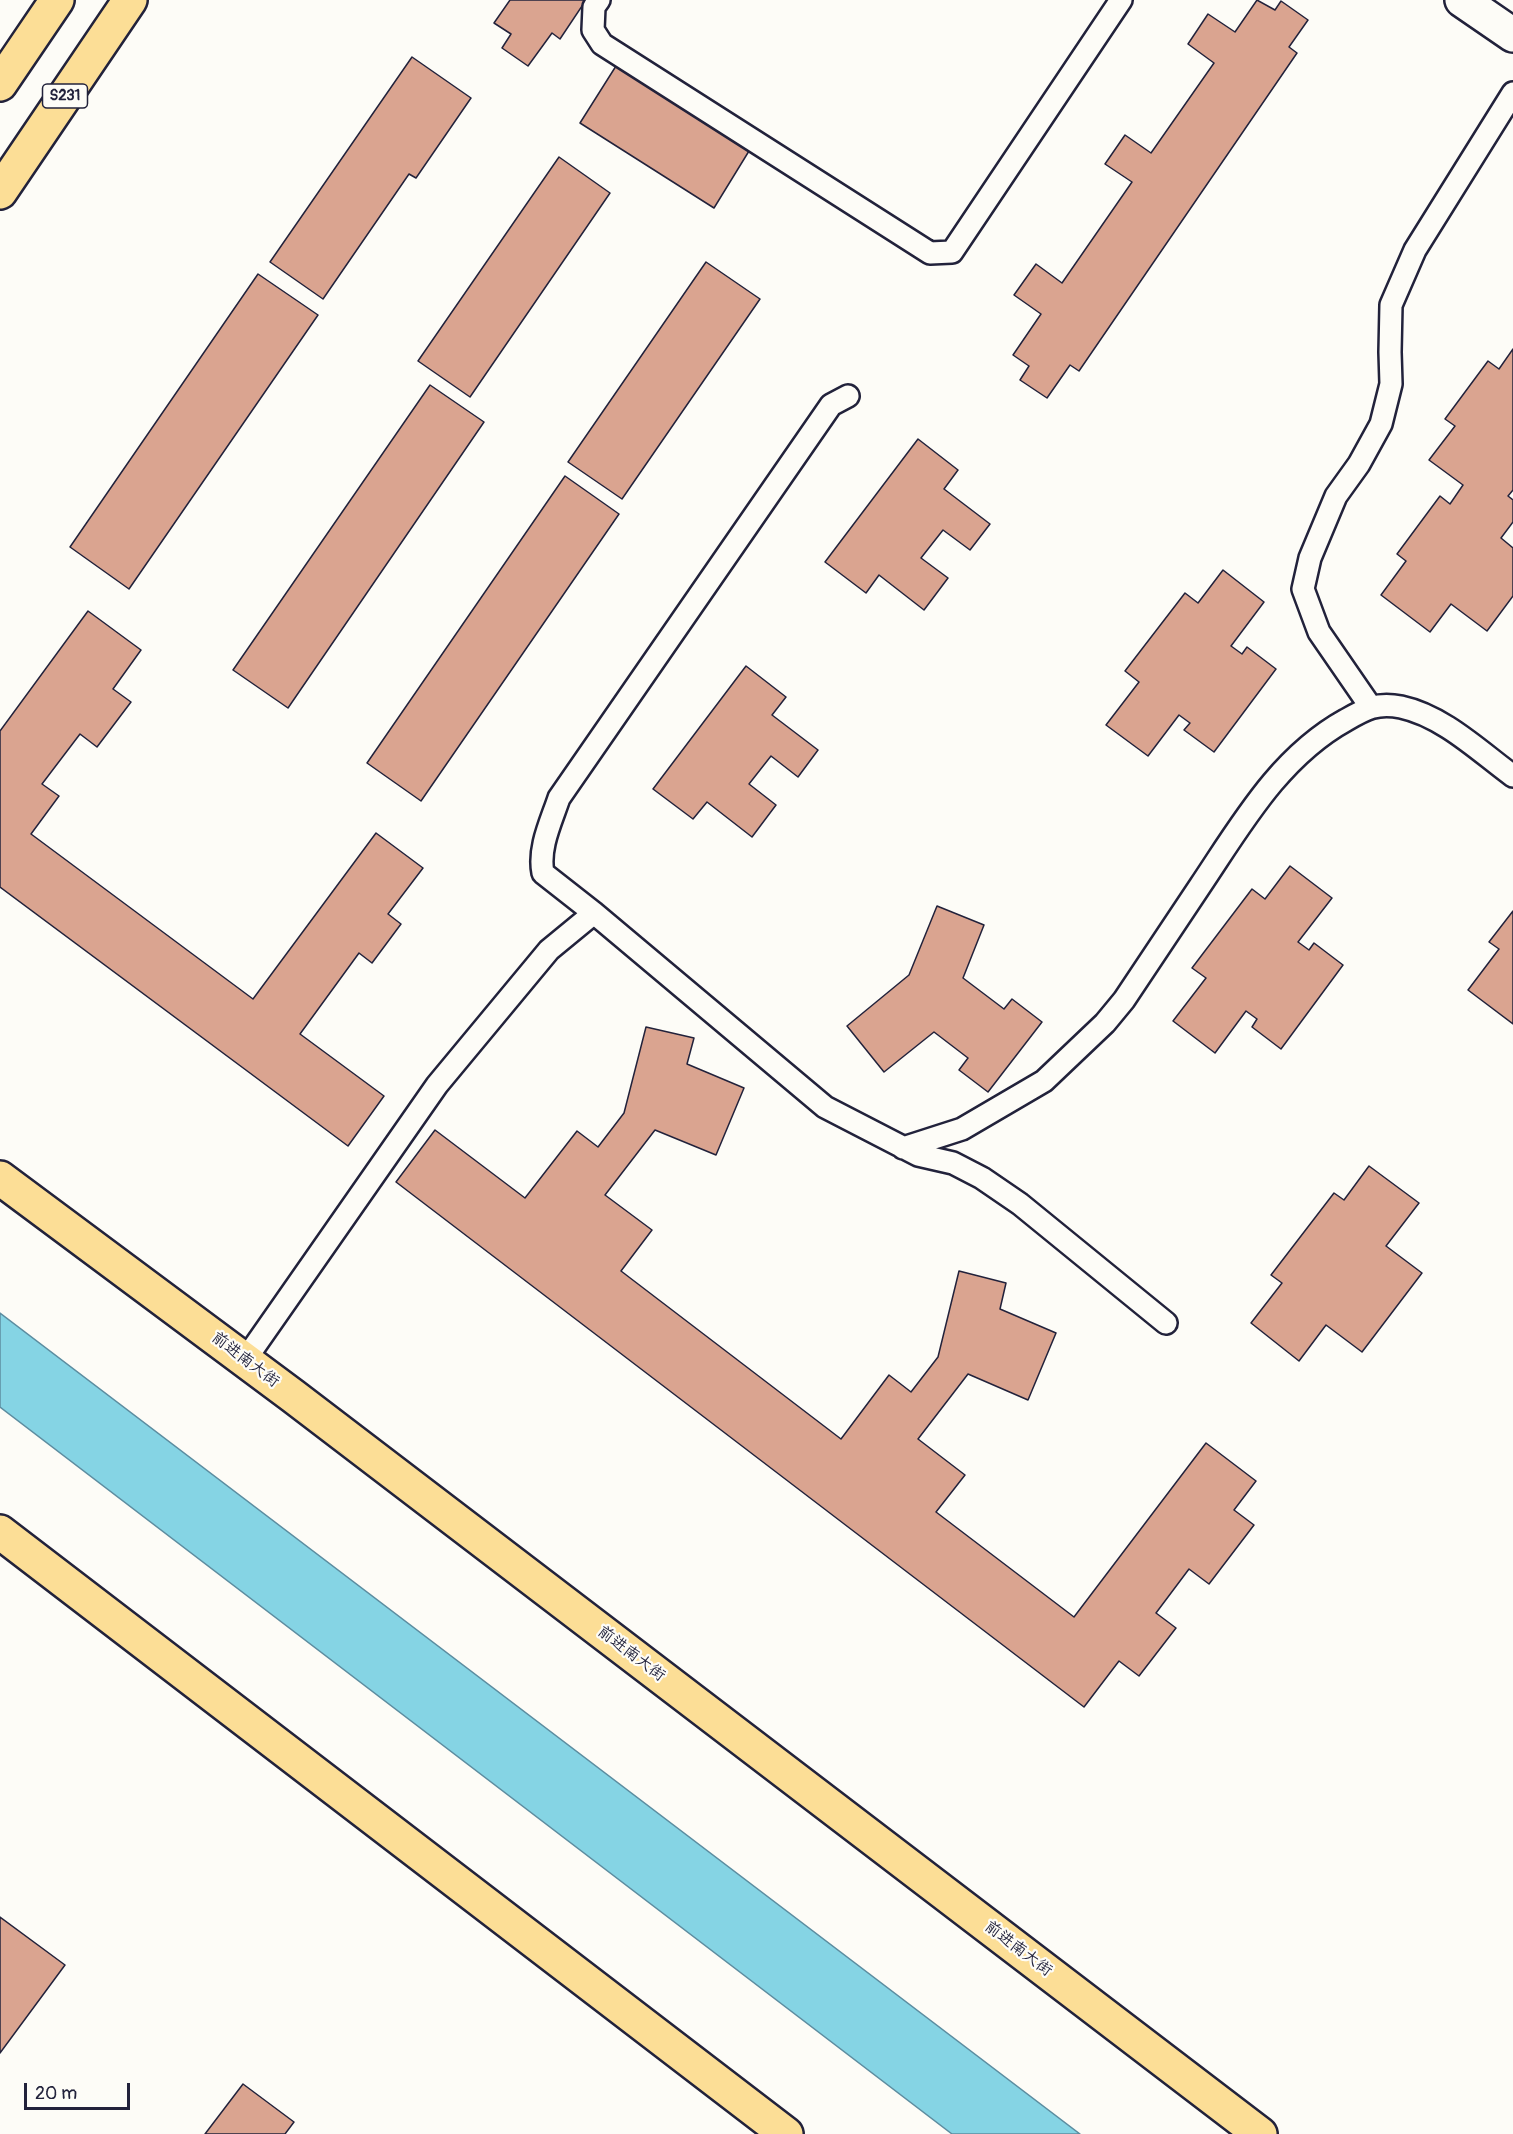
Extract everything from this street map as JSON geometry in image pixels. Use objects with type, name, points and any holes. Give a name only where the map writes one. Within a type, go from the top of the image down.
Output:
[{"type":"main road","points":[[0,84],[57,0]]},
{"type":"main road","name":"S231","points":[[0,192],[130,0]]},
{"type":"main road","name":"前进南大街","points":[[0,1178],[245,1360],[1260,2134]]},
{"type":"main road","points":[[0,1532],[786,2134]]},
{"type":"street","points":[[1462,0],[1513,35]]},
{"type":"lane","points":[[598,0],[594,7],[593,30],[602,44],[930,253],[952,252],[1121,0]]},
{"type":"lane","points":[[1370,706],[1319,632],[1303,589],[1310,558],[1336,496],[1359,464],[1381,424],[1391,384],[1391,305],[1415,250],[1513,93]]},
{"type":"lane","points":[[848,396],[831,405],[559,798],[547,832],[541,861],[543,873],[825,1107],[918,1155],[953,1163],[982,1178],[1020,1204],[1166,1323]]},
{"type":"lane","points":[[903,1148],[962,1129],[1044,1081],[1105,1023],[1124,999],[1253,808],[1284,769],[1309,744],[1336,725],[1370,706],[1401,707],[1438,721],[1513,776]]},
{"type":"lane","points":[[245,1360],[437,1085],[549,950],[594,913]]},
{"type":"water","points":[[0,1313],[1080,2134],[952,2134],[0,1407]]},
{"type":"building","points":[[510,0],[586,0],[560,39],[552,33],[528,66],[502,48],[511,34],[494,23]]},
{"type":"building","points":[[1257,0],[1275,10],[1281,1],[1308,20],[1289,47],[1297,53],[1079,371],[1070,365],[1047,398],[1020,380],[1029,366],[1013,355],[1041,314],[1014,295],[1036,264],[1062,283],[1132,182],[1105,164],[1125,135],[1151,153],[1214,63],[1188,44],[1208,14],[1235,32]]},
{"type":"building","points":[[412,57],[471,98],[416,178],[409,174],[323,299],[270,262]]},
{"type":"building","points":[[616,66],[749,151],[714,208],[580,123]]},
{"type":"building","points":[[559,157],[610,193],[470,397],[418,361]]},
{"type":"building","points":[[706,262],[760,299],[622,499],[568,462]]},
{"type":"building","points":[[258,274],[318,315],[129,589],[70,547]]},
{"type":"building","points":[[1513,349],[1513,490],[1508,496],[1513,500],[1513,522],[1501,538],[1513,548],[1513,596],[1487,631],[1451,604],[1430,632],[1381,595],[1406,561],[1397,554],[1440,496],[1450,504],[1463,485],[1429,460],[1455,426],[1445,419],[1488,361],[1499,369]]},
{"type":"building","points":[[430,385],[484,422],[288,708],[233,670]]},
{"type":"building","points":[[918,439],[958,470],[944,489],[990,524],[970,550],[943,530],[921,558],[948,578],[924,610],[879,575],[866,593],[825,562]]},
{"type":"building","points":[[565,476],[619,514],[421,801],[367,763]]},
{"type":"building","points":[[1223,570],[1264,602],[1231,646],[1242,654],[1247,647],[1276,669],[1214,752],[1184,730],[1190,723],[1179,715],[1148,756],[1106,725],[1139,682],[1125,671],[1185,593],[1198,603]]},
{"type":"building","points":[[88,611],[141,650],[113,689],[131,702],[97,747],[80,734],[42,784],[59,796],[31,834],[253,999],[376,833],[423,868],[388,914],[401,924],[372,963],[359,953],[300,1034],[384,1096],[348,1146],[0,887],[0,731]]},
{"type":"building","points":[[746,666],[786,697],[772,715],[818,750],[798,777],[771,756],[749,784],[776,805],[752,837],[707,802],[693,819],[653,789]]},
{"type":"building","points":[[1290,866],[1332,898],[1298,942],[1309,950],[1314,943],[1343,965],[1281,1049],[1252,1027],[1257,1019],[1246,1011],[1215,1053],[1173,1021],[1206,978],[1192,968],[1252,889],[1265,899]]},
{"type":"building","points":[[937,906],[984,925],[963,978],[1004,1009],[1012,999],[1042,1022],[988,1092],[959,1070],[968,1058],[934,1032],[884,1072],[847,1026],[909,975]]},
{"type":"building","points":[[1513,911],[1513,1024],[1468,990],[1499,949],[1489,942]]},
{"type":"building","points":[[646,1027],[694,1038],[687,1064],[744,1088],[716,1155],[655,1130],[605,1195],[652,1230],[621,1271],[841,1439],[889,1375],[911,1392],[938,1357],[959,1271],[1006,1283],[1000,1309],[1056,1333],[1028,1400],[968,1374],[918,1439],[965,1475],[936,1512],[1074,1617],[1206,1443],[1256,1481],[1234,1510],[1254,1525],[1209,1584],[1189,1569],[1156,1613],[1176,1628],[1139,1676],[1119,1661],[1084,1707],[396,1182],[435,1130],[525,1198],[577,1131],[598,1147],[624,1113]]},
{"type":"building","points":[[1369,1166],[1419,1203],[1386,1246],[1422,1273],[1362,1352],[1326,1325],[1299,1361],[1251,1323],[1282,1283],[1271,1275],[1334,1193],[1344,1200]]},
{"type":"building","points":[[0,1917],[65,1965],[0,2053]]},
{"type":"building","points":[[243,2084],[294,2122],[285,2134],[205,2134]]}]
